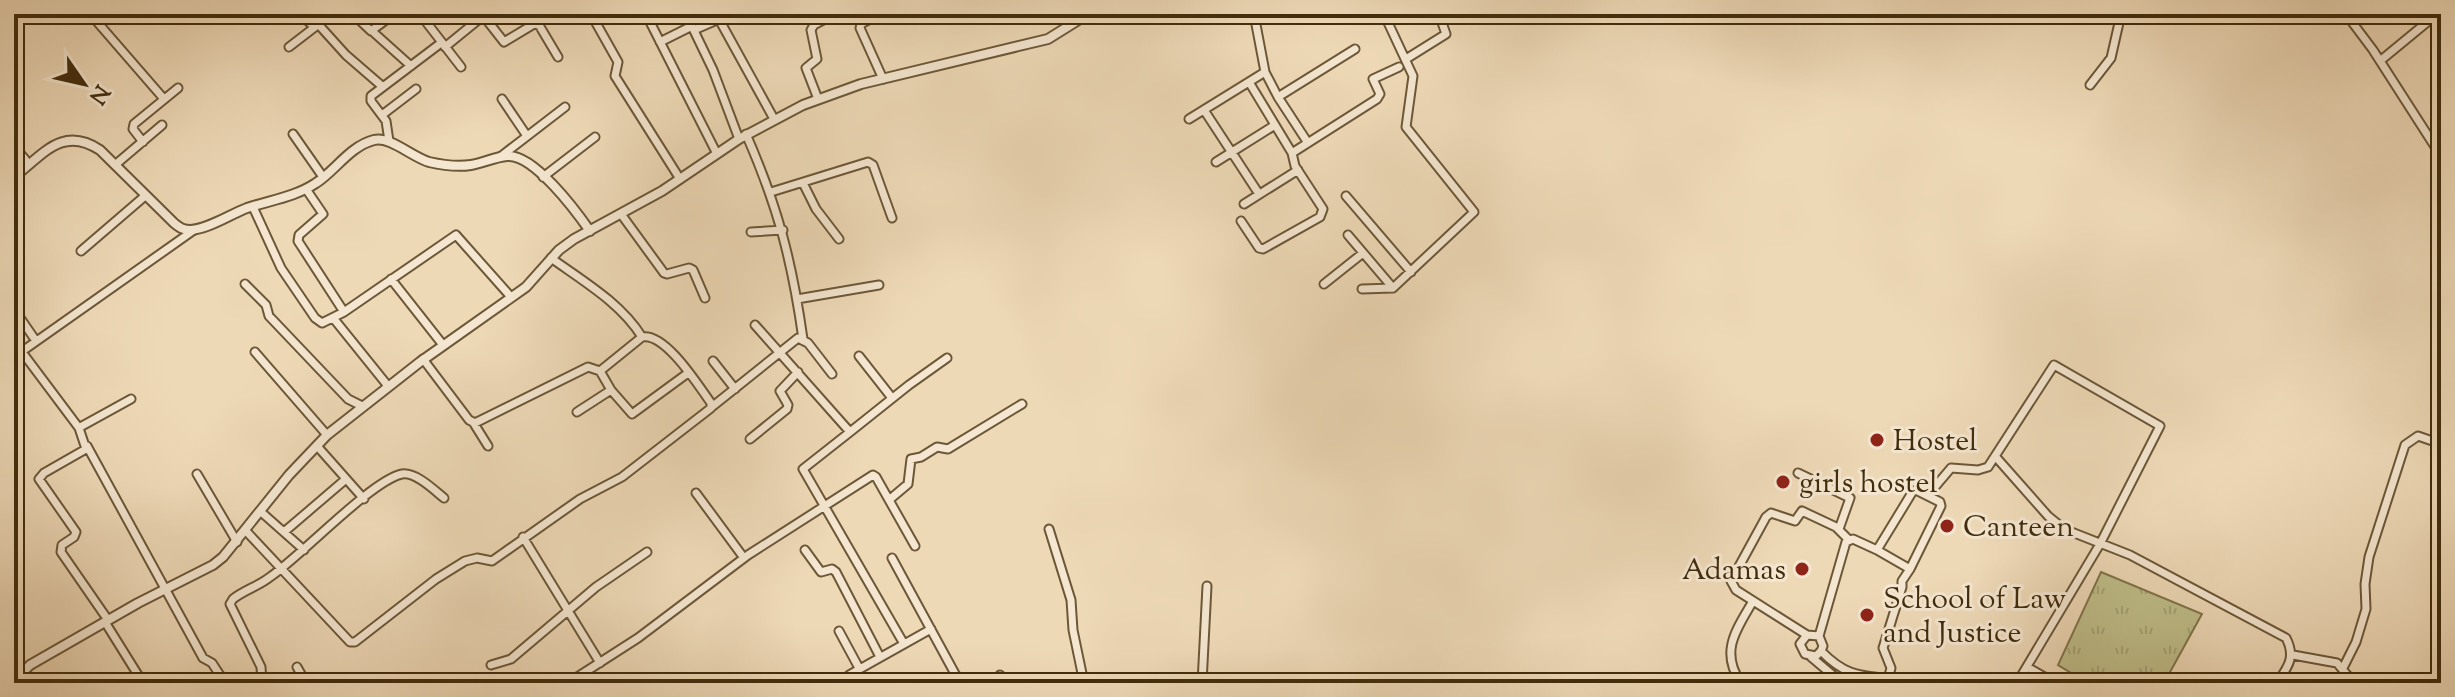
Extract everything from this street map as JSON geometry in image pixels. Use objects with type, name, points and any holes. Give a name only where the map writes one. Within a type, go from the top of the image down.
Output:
[{"type":"street","points":[[299,14],[317,26],[383,87]]},
{"type":"street","points":[[289,47],[332,14]]},
{"type":"street","points":[[353,14],[411,66]]},
{"type":"street","points":[[372,31],[394,14]]},
{"type":"street","points":[[420,14],[461,67]]},
{"type":"street","points":[[591,14],[618,62],[615,76],[680,179]]},
{"type":"street","points":[[646,14],[717,154]]},
{"type":"street","points":[[686,14],[771,192],[783,230],[803,339],[832,374]]},
{"type":"street","points":[[814,14],[818,23]]},
{"type":"street","points":[[818,99],[806,68],[817,61],[811,30],[835,14]]},
{"type":"street","points":[[880,14],[861,24],[860,28],[883,79]]},
{"type":"street","points":[[20,680],[30,665],[213,565],[237,542],[327,435],[423,359],[532,281],[567,244],[680,179],[774,119],[818,99],[883,79],[1048,39],[1073,18],[1088,14]]},
{"type":"street","points":[[1254,14],[1265,72],[1308,143]]},
{"type":"street","points":[[1362,289],[1393,288],[1474,212],[1406,127],[1413,81],[1384,14]]},
{"type":"street","points":[[1406,59],[1446,34],[1439,14]]},
{"type":"street","points":[[2090,85],[2111,58],[2121,14]]},
{"type":"street","points":[[2346,14],[2441,156]]},
{"type":"street","points":[[2380,61],[2437,14]]},
{"type":"street","points":[[389,141],[388,126],[370,99],[482,15],[504,42],[536,23],[558,57]]},
{"type":"street","points":[[92,16],[164,99]]},
{"type":"street","points":[[660,42],[720,21],[774,119]]},
{"type":"street","points":[[1278,97],[1355,49]]},
{"type":"street","points":[[1292,153],[1377,99],[1380,94],[1373,79],[1399,67]]},
{"type":"street","points":[[1189,119],[1265,72]]},
{"type":"street","points":[[1241,221],[1259,248],[1263,249],[1320,217],[1323,209],[1249,82]]},
{"type":"street","points":[[143,142],[133,129],[134,124],[178,88]]},
{"type":"street","points":[[382,115],[416,89]]},
{"type":"street","points":[[502,99],[527,136]]},
{"type":"street","points":[[499,158],[565,107]]},
{"type":"street","points":[[1204,110],[1259,194]]},
{"type":"street","points":[[115,165],[162,125]]},
{"type":"street","points":[[1216,162],[1275,125]]},
{"type":"street","points":[[293,134],[323,177]]},
{"type":"street","points":[[543,177],[595,137]]},
{"type":"street","points":[[14,357],[194,230],[306,189],[364,143],[378,139],[389,141],[407,154],[429,162],[471,165],[509,155],[521,158],[571,204],[590,231]]},
{"type":"street","points":[[14,177],[63,140],[88,142],[183,230],[194,230]]},
{"type":"street","points":[[14,146],[29,164]]},
{"type":"street","points":[[771,192],[868,162],[873,165],[892,218]]},
{"type":"street","points":[[1244,204],[1298,170]]},
{"type":"street","points":[[803,183],[813,205],[839,239]]},
{"type":"street","points":[[306,189],[323,214],[299,235],[298,241],[344,312]]},
{"type":"street","points":[[81,251],[145,196]]},
{"type":"street","points":[[1346,196],[1411,272]]},
{"type":"street","points":[[253,207],[281,268],[315,318],[322,323],[334,319],[456,235],[511,297]]},
{"type":"street","points":[[621,214],[664,273],[689,268],[693,270],[705,298]]},
{"type":"street","points":[[751,232],[783,230]]},
{"type":"street","points":[[1348,235],[1393,288]]},
{"type":"street","points":[[1324,284],[1363,253]]},
{"type":"street","points":[[551,258],[613,305],[642,337]]},
{"type":"street","points":[[391,279],[443,345]]},
{"type":"street","points":[[245,284],[266,305],[269,316],[342,393],[362,406]]},
{"type":"street","points":[[797,299],[879,285]]},
{"type":"street","points":[[14,309],[36,341]]},
{"type":"street","points":[[334,319],[388,386]]},
{"type":"street","points":[[755,325],[850,432]]},
{"type":"street","points":[[600,371],[642,337],[652,337],[661,342],[713,406]]},
{"type":"street","points":[[246,531],[350,642],[355,642],[436,579],[471,559],[492,561],[580,499],[622,477],[798,338],[803,339]]},
{"type":"street","points":[[22,352],[79,428],[203,658],[212,663],[225,683]]},
{"type":"street","points":[[255,352],[327,435]]},
{"type":"street","points":[[859,356],[892,398]]},
{"type":"street","points":[[904,644],[803,469],[947,358]]},
{"type":"street","points":[[423,359],[488,446]]},
{"type":"street","points":[[713,361],[735,389]]},
{"type":"street","points":[[1877,550],[1916,490],[1934,488],[1951,468],[1978,470],[1988,467],[2054,365],[2160,426],[2100,544],[2017,683]]},
{"type":"street","points":[[473,422],[588,367],[600,371],[611,390],[634,414],[688,373]]},
{"type":"street","points":[[750,439],[787,409],[780,391],[798,372]]},
{"type":"street","points":[[577,412],[611,390]]},
{"type":"street","points":[[79,428],[131,399]]},
{"type":"street","points":[[889,500],[908,484],[911,459],[937,447],[948,449],[1022,404]]},
{"type":"street","points":[[2343,668],[2356,642],[2366,609],[2365,584],[2369,557],[2405,445],[2418,436],[2441,444]]},
{"type":"street","points":[[87,446],[39,479],[76,532],[62,545],[61,552],[143,683]]},
{"type":"street","points":[[317,446],[364,499]]},
{"type":"street","points":[[1995,456],[2057,524],[2070,533],[2130,555],[2286,638],[2293,655],[2277,683]]},
{"type":"street","points":[[1798,473],[1850,498],[1839,529]]},
{"type":"street","points":[[197,474],[237,542]]},
{"type":"street","points":[[262,683],[261,667],[230,604],[237,595],[270,578],[390,480],[405,474],[444,498]]},
{"type":"street","points":[[568,683],[638,638],[744,558],[873,475],[915,546]]},
{"type":"street","points":[[284,532],[346,479]]},
{"type":"street","points":[[1888,680],[1891,668],[1883,648],[1902,581],[1941,506],[1940,502],[1916,490]]},
{"type":"street","points":[[696,493],[744,558]]},
{"type":"street","points":[[260,511],[304,550]]},
{"type":"street","points":[[1819,636],[1807,635],[1736,590],[1731,581],[1768,514],[1774,513],[1795,521],[1802,511],[1839,529],[1849,540]]},
{"type":"street","points":[[1049,529],[1071,600],[1073,630],[1084,683]]},
{"type":"street","points":[[523,537],[567,614],[600,663]]},
{"type":"street","points":[[1810,656],[1821,651],[1823,646],[1819,636],[1843,546],[1849,540],[1877,550],[1910,569]]},
{"type":"street","points":[[805,550],[821,572],[832,569],[836,572],[880,657]]},
{"type":"street","points":[[491,665],[511,659],[596,587],[647,552]]},
{"type":"street","points":[[892,558],[960,683]]},
{"type":"street","points":[[1202,683],[1207,586]]},
{"type":"street","points":[[1741,683],[1734,669],[1730,643],[1753,601]]},
{"type":"street","points":[[849,675],[931,629]]},
{"type":"street","points":[[839,631],[859,668]]},
{"type":"street","points":[[1807,635],[1800,644],[1801,650],[1836,678],[1849,683]]},
{"type":"street","points":[[1821,651],[1846,672],[1912,683]]},
{"type":"street","points":[[2293,655],[2337,663],[2348,676],[2360,683]]},
{"type":"street","points":[[14,667],[20,680]]},
{"type":"street","points":[[297,667],[306,683]]},
{"type":"street","points":[[2027,667],[2055,683]]},
{"type":"street","points":[[2382,683],[2393,683]]},
{"type":"green space","points":[[2101,572],[2202,614],[2164,683],[2088,683],[2058,665]]},
{"type":"place","name":"Hostel","points":[[1877,440]]},
{"type":"place","name":"girls hostel","points":[[1783,482]]},
{"type":"place","name":"Canteen","points":[[1947,526]]},
{"type":"place","name":"Adamas","points":[[1802,569]]},
{"type":"place","name":"School of Law and Justice","points":[[1867,615]]}]
